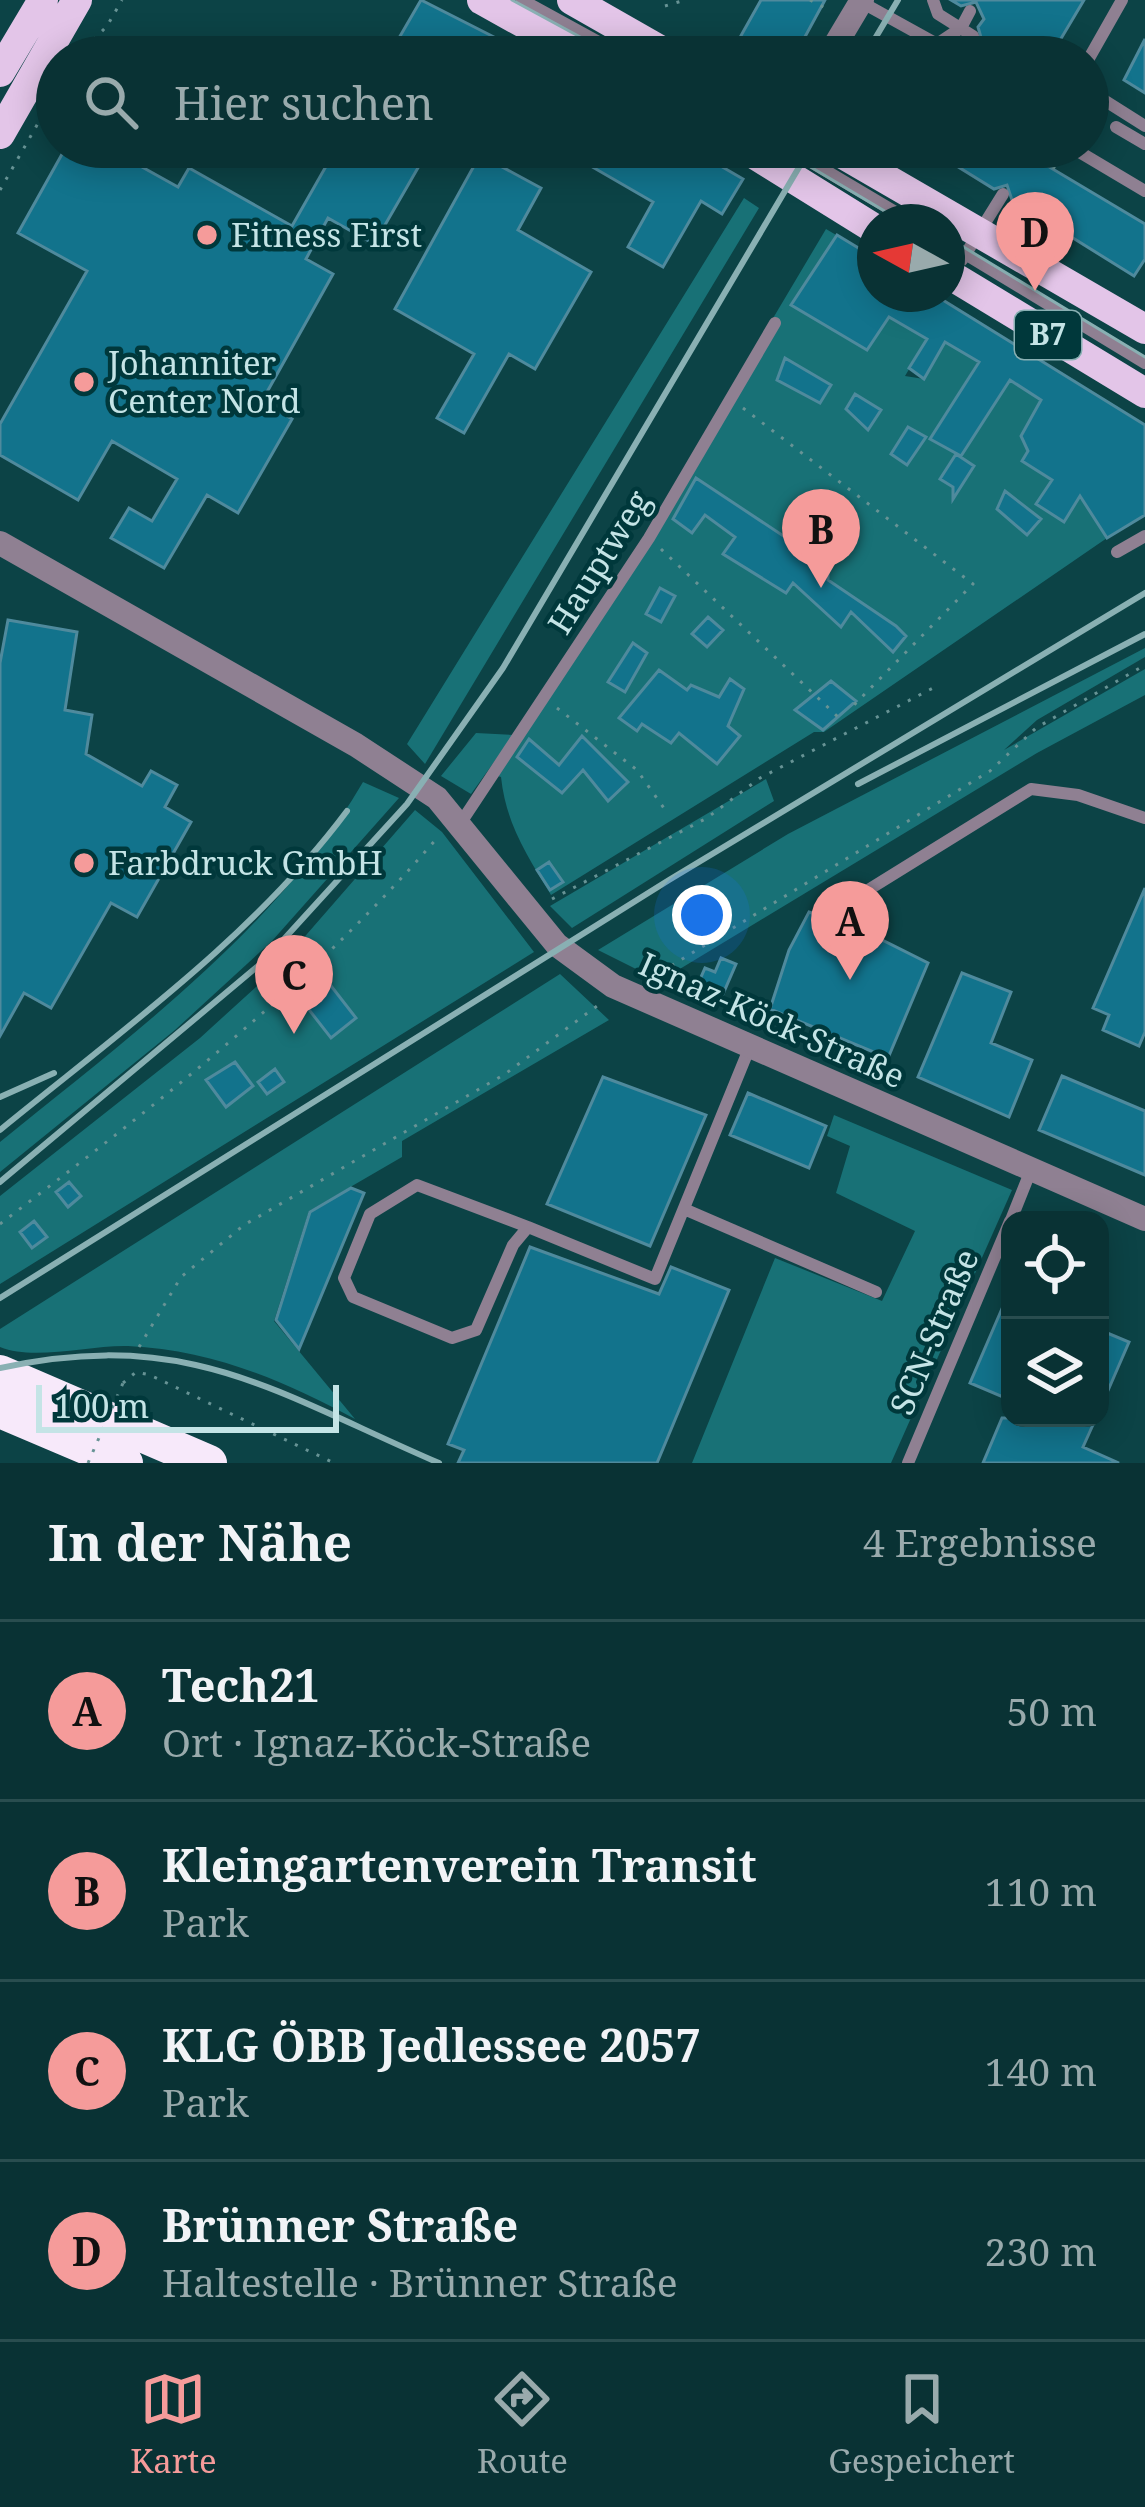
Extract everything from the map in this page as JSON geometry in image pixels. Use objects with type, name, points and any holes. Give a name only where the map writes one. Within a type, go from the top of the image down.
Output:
[{"type":"highway","points":[[0,1372],[209,1463]]},
{"type":"highway","points":[[0,1410],[125,1463]]},
{"type":"main road","points":[[0,72],[43,0]]},
{"type":"main road","points":[[56,36],[77,0]]},
{"type":"main road","points":[[482,0],[547,36]]},
{"type":"main road","points":[[587,3],[639,36]]},
{"type":"main road","points":[[0,134],[36,71]]},
{"type":"main road","points":[[777,168],[857,218]]},
{"type":"main road","name":"B7","points":[[856,168],[898,204]]},
{"type":"main road","name":"B7","points":[[965,260],[1145,328]]},
{"type":"main road","name":"B7","points":[[965,262],[1145,394]]},
{"type":"street","points":[[840,36],[861,1]]},
{"type":"street","name":"Ignaz-Köck-Straße","points":[[0,543],[356,745],[437,798],[557,945],[620,990],[1145,1219]]},
{"type":"lane","points":[[522,0],[588,36]]},
{"type":"lane","points":[[933,0],[938,14],[967,32]]},
{"type":"lane","points":[[1102,36],[1122,0]]},
{"type":"lane","points":[[861,1],[923,36]]},
{"type":"lane","points":[[967,32],[970,11]]},
{"type":"lane","points":[[957,36],[967,32]]},
{"type":"lane","points":[[1109,103],[1145,126]]},
{"type":"lane","points":[[1116,127],[1145,144]]},
{"type":"lane","points":[[821,168],[882,204]]},
{"type":"lane","points":[[1106,168],[1145,191]]},
{"type":"lane","points":[[965,253],[1003,194]]},
{"type":"lane","points":[[965,261],[1145,363]]},
{"type":"lane","name":"Hauptweg","points":[[457,820],[649,538],[775,323]]},
{"type":"lane","points":[[1118,552],[1145,536]]},
{"type":"lane","points":[[839,908],[1031,789],[1078,795],[1145,818]]},
{"type":"lane","points":[[528,1227],[513,1245],[476,1330],[452,1338],[353,1298],[344,1278],[370,1214],[417,1185],[528,1227],[656,1279],[749,1049]]},
{"type":"lane","name":"SCN-Straße","points":[[1014,1211],[1031,1170]]},
{"type":"lane","points":[[683,1209],[876,1292]]},
{"type":"lane","name":"SCN-Straße","points":[[908,1463],[1001,1242]]},
{"type":"path","points":[[97,36],[122,0]]},
{"type":"path","points":[[664,6],[685,0]]},
{"type":"path","points":[[0,190],[36,127]]},
{"type":"path","points":[[1017,228],[1028,209]]},
{"type":"path","points":[[733,400],[973,584],[854,706]]},
{"type":"path","points":[[649,538],[838,717]]},
{"type":"path","points":[[140,1347],[181,1277],[244,1225],[505,1074],[620,990],[990,771],[1036,728],[1145,665]]},
{"type":"path","points":[[530,911],[707,818],[760,778],[933,688]]},
{"type":"path","points":[[544,698],[637,770],[668,814]]},
{"type":"path","points":[[0,1224],[171,1092],[297,986],[457,820]]},
{"type":"path","points":[[88,1463],[123,1383],[128,1375],[142,1372],[334,1463]]},
{"type":"shaded area","points":[[744,198],[759,208],[425,764],[407,744]]},
{"type":"shaded area","points":[[826,229],[857,247],[857,312],[888,312],[927,339],[905,376],[924,379],[945,342],[978,361],[930,439],[961,456],[1010,380],[1041,400],[1021,435],[1028,451],[1022,461],[1083,501],[1107,538],[824,732],[814,732],[551,895],[513,824],[501,777],[494,775],[512,737],[471,794],[441,776],[476,733],[515,735],[645,534]]},
{"type":"shaded area","points":[[1145,648],[1145,657],[1037,720],[1004,750],[1145,669],[1145,695],[1037,753],[660,981],[598,950],[788,834]]},
{"type":"shaded area","points":[[766,779],[774,801],[572,928],[550,906]]},
{"type":"shaded area","points":[[363,782],[399,798],[272,941],[175,1030],[0,1172],[0,1142],[149,1020],[245,932],[289,885]]},
{"type":"shaded area","points":[[415,810],[442,832],[534,952],[0,1284],[0,1196],[200,1038],[280,965]]},
{"type":"shaded area","points":[[560,974],[609,1020],[402,1141],[402,1157],[309,1211],[274,1321],[355,1419],[273,1380],[189,1354],[128,1346],[45,1353],[0,1347],[0,1329]]},
{"type":"shaded area","points":[[834,1115],[1012,1190],[891,1463],[692,1463],[775,1258],[882,1301],[915,1231],[836,1193],[850,1146],[827,1136]]},
{"type":"building","points":[[421,0],[492,36],[400,36]]},
{"type":"building","points":[[761,0],[825,0],[805,36],[741,36]]},
{"type":"building","points":[[951,0],[1084,0],[1063,36],[981,36],[978,27],[984,19],[976,2],[961,6]]},
{"type":"building","points":[[1145,39],[1145,93],[1124,80]]},
{"type":"building","points":[[54,168],[144,168],[178,187],[189,168],[292,226],[325,168],[418,168],[374,244],[328,218],[306,259],[333,274],[262,401],[292,419],[238,513],[207,495],[164,568],[111,538],[129,508],[152,521],[177,479],[112,441],[78,500],[0,455],[0,424],[87,271],[18,233]]},
{"type":"building","points":[[473,168],[504,168],[541,188],[518,230],[591,272],[535,369],[509,354],[464,433],[437,418],[474,354],[395,309]]},
{"type":"building","points":[[594,168],[724,168],[743,179],[722,214],[701,201],[663,267],[628,247],[653,202]]},
{"type":"building","points":[[960,168],[1051,168],[1145,224],[1145,259],[1134,276],[1012,200],[1007,185],[994,189]]},
{"type":"building","points":[[837,235],[857,247],[857,312],[962,312],[1145,425],[1145,515],[1107,538],[1080,496],[1064,522],[1036,504],[1052,480],[1022,461],[1028,451],[1021,436],[1041,400],[1010,380],[961,456],[930,439],[979,362],[945,342],[924,379],[909,368],[927,339],[889,317],[867,350],[791,305]]},
{"type":"building","points":[[785,358],[831,385],[820,403],[777,380]]},
{"type":"building","points":[[855,394],[881,410],[868,430],[846,409]]},
{"type":"building","points":[[908,427],[926,437],[907,465],[891,454]]},
{"type":"building","points":[[956,454],[974,466],[953,499],[953,487],[940,479]]},
{"type":"building","points":[[696,478],[794,543],[792,547],[828,572],[828,580],[896,626],[906,636],[893,652],[851,612],[841,627],[793,583],[786,593],[723,554],[735,537],[705,515],[692,533],[673,519]]},
{"type":"building","points":[[1005,491],[1041,519],[1027,535],[997,509]]},
{"type":"building","points":[[660,588],[675,596],[661,622],[646,614]]},
{"type":"building","points":[[708,617],[723,630],[707,647],[692,634]]},
{"type":"building","name":"Farbdruck GmbH","points":[[8,620],[77,632],[65,710],[92,715],[86,754],[142,786],[151,771],[177,785],[165,807],[191,822],[137,917],[111,903],[51,1008],[24,993],[0,1036],[0,663]]},
{"type":"building","points":[[633,643],[647,653],[625,692],[608,682]]},
{"type":"building","points":[[659,670],[687,690],[691,685],[719,697],[730,679],[744,689],[728,726],[740,736],[717,764],[679,733],[671,743],[642,724],[637,731],[619,718]]},
{"type":"building","points":[[831,681],[856,701],[823,730],[795,710]]},
{"type":"building","points":[[582,736],[628,782],[608,801],[583,770],[562,793],[517,757],[529,739],[559,765]]},
{"type":"building","points":[[549,862],[563,882],[550,890],[537,870]]},
{"type":"building","points":[[1145,888],[1145,1032],[1139,1046],[1103,1030],[1109,1015],[1093,1008]]},
{"type":"building","points":[[809,912],[862,930],[928,963],[888,1058],[770,1009],[789,950]]},
{"type":"building","points":[[721,958],[736,964],[723,994],[698,984],[705,968],[715,972]]},
{"type":"building","points":[[962,973],[1011,992],[991,1043],[1032,1060],[1009,1117],[918,1077]]},
{"type":"building","points":[[328,982],[356,1018],[331,1038],[303,1002]]},
{"type":"building","points":[[235,1062],[253,1086],[226,1107],[206,1080]]},
{"type":"building","points":[[275,1069],[284,1082],[267,1094],[258,1082]]},
{"type":"building","points":[[1062,1076],[1145,1111],[1145,1175],[1039,1130]]},
{"type":"building","points":[[603,1077],[706,1115],[650,1246],[547,1204]]},
{"type":"building","points":[[748,1093],[826,1126],[809,1168],[730,1135]]},
{"type":"building","points":[[69,1182],[81,1196],[68,1207],[56,1192]]},
{"type":"building","points":[[351,1188],[364,1193],[299,1349],[276,1320],[310,1212]]},
{"type":"building","points":[[34,1221],[47,1237],[32,1248],[20,1232]]},
{"type":"building","points":[[530,1247],[659,1294],[671,1267],[729,1290],[657,1463],[458,1463],[464,1450],[448,1444]]},
{"type":"building","points":[[1001,1311],[1001,1396],[970,1383]]},
{"type":"building","points":[[1109,1334],[1129,1342],[1109,1388]]},
{"type":"building","points":[[1001,1420],[1001,1427],[1092,1427],[1083,1447],[1119,1463],[983,1463]]},
{"type":"tram line","points":[[512,0],[578,36]]},
{"type":"tram line","points":[[812,168],[873,204]]},
{"type":"tram line","points":[[965,248],[1145,357]]},
{"type":"railway","points":[[877,36],[898,0]]},
{"type":"railway","points":[[0,1182],[264,961],[407,804],[503,668],[799,168]]},
{"type":"railway","points":[[0,1298],[669,880],[1145,593]]},
{"type":"railway","points":[[858,784],[1145,634]]},
{"type":"railway","points":[[0,1130],[228,941],[310,857],[347,811]]},
{"type":"railway","points":[[0,1097],[54,1073]]},
{"type":"railway","points":[[0,1368],[66,1357],[125,1356],[179,1362],[278,1391],[439,1463]]},
{"type":"place","name":"Fitness First","points":[[207,235]]},
{"type":"place","name":"Brünner Straße","points":[[1035,291]]},
{"type":"place","name":"Johanniter Center Nord","points":[[84,382]]},
{"type":"place","name":"Kleingartenverein Transit","points":[[821,588]]},
{"type":"place","name":"Farbdruck GmbH","points":[[84,863]]},
{"type":"place","name":"Tech21","points":[[850,980]]},
{"type":"place","name":"KLG ÖBB Jedlessee 2057","points":[[294,1034]]}]
